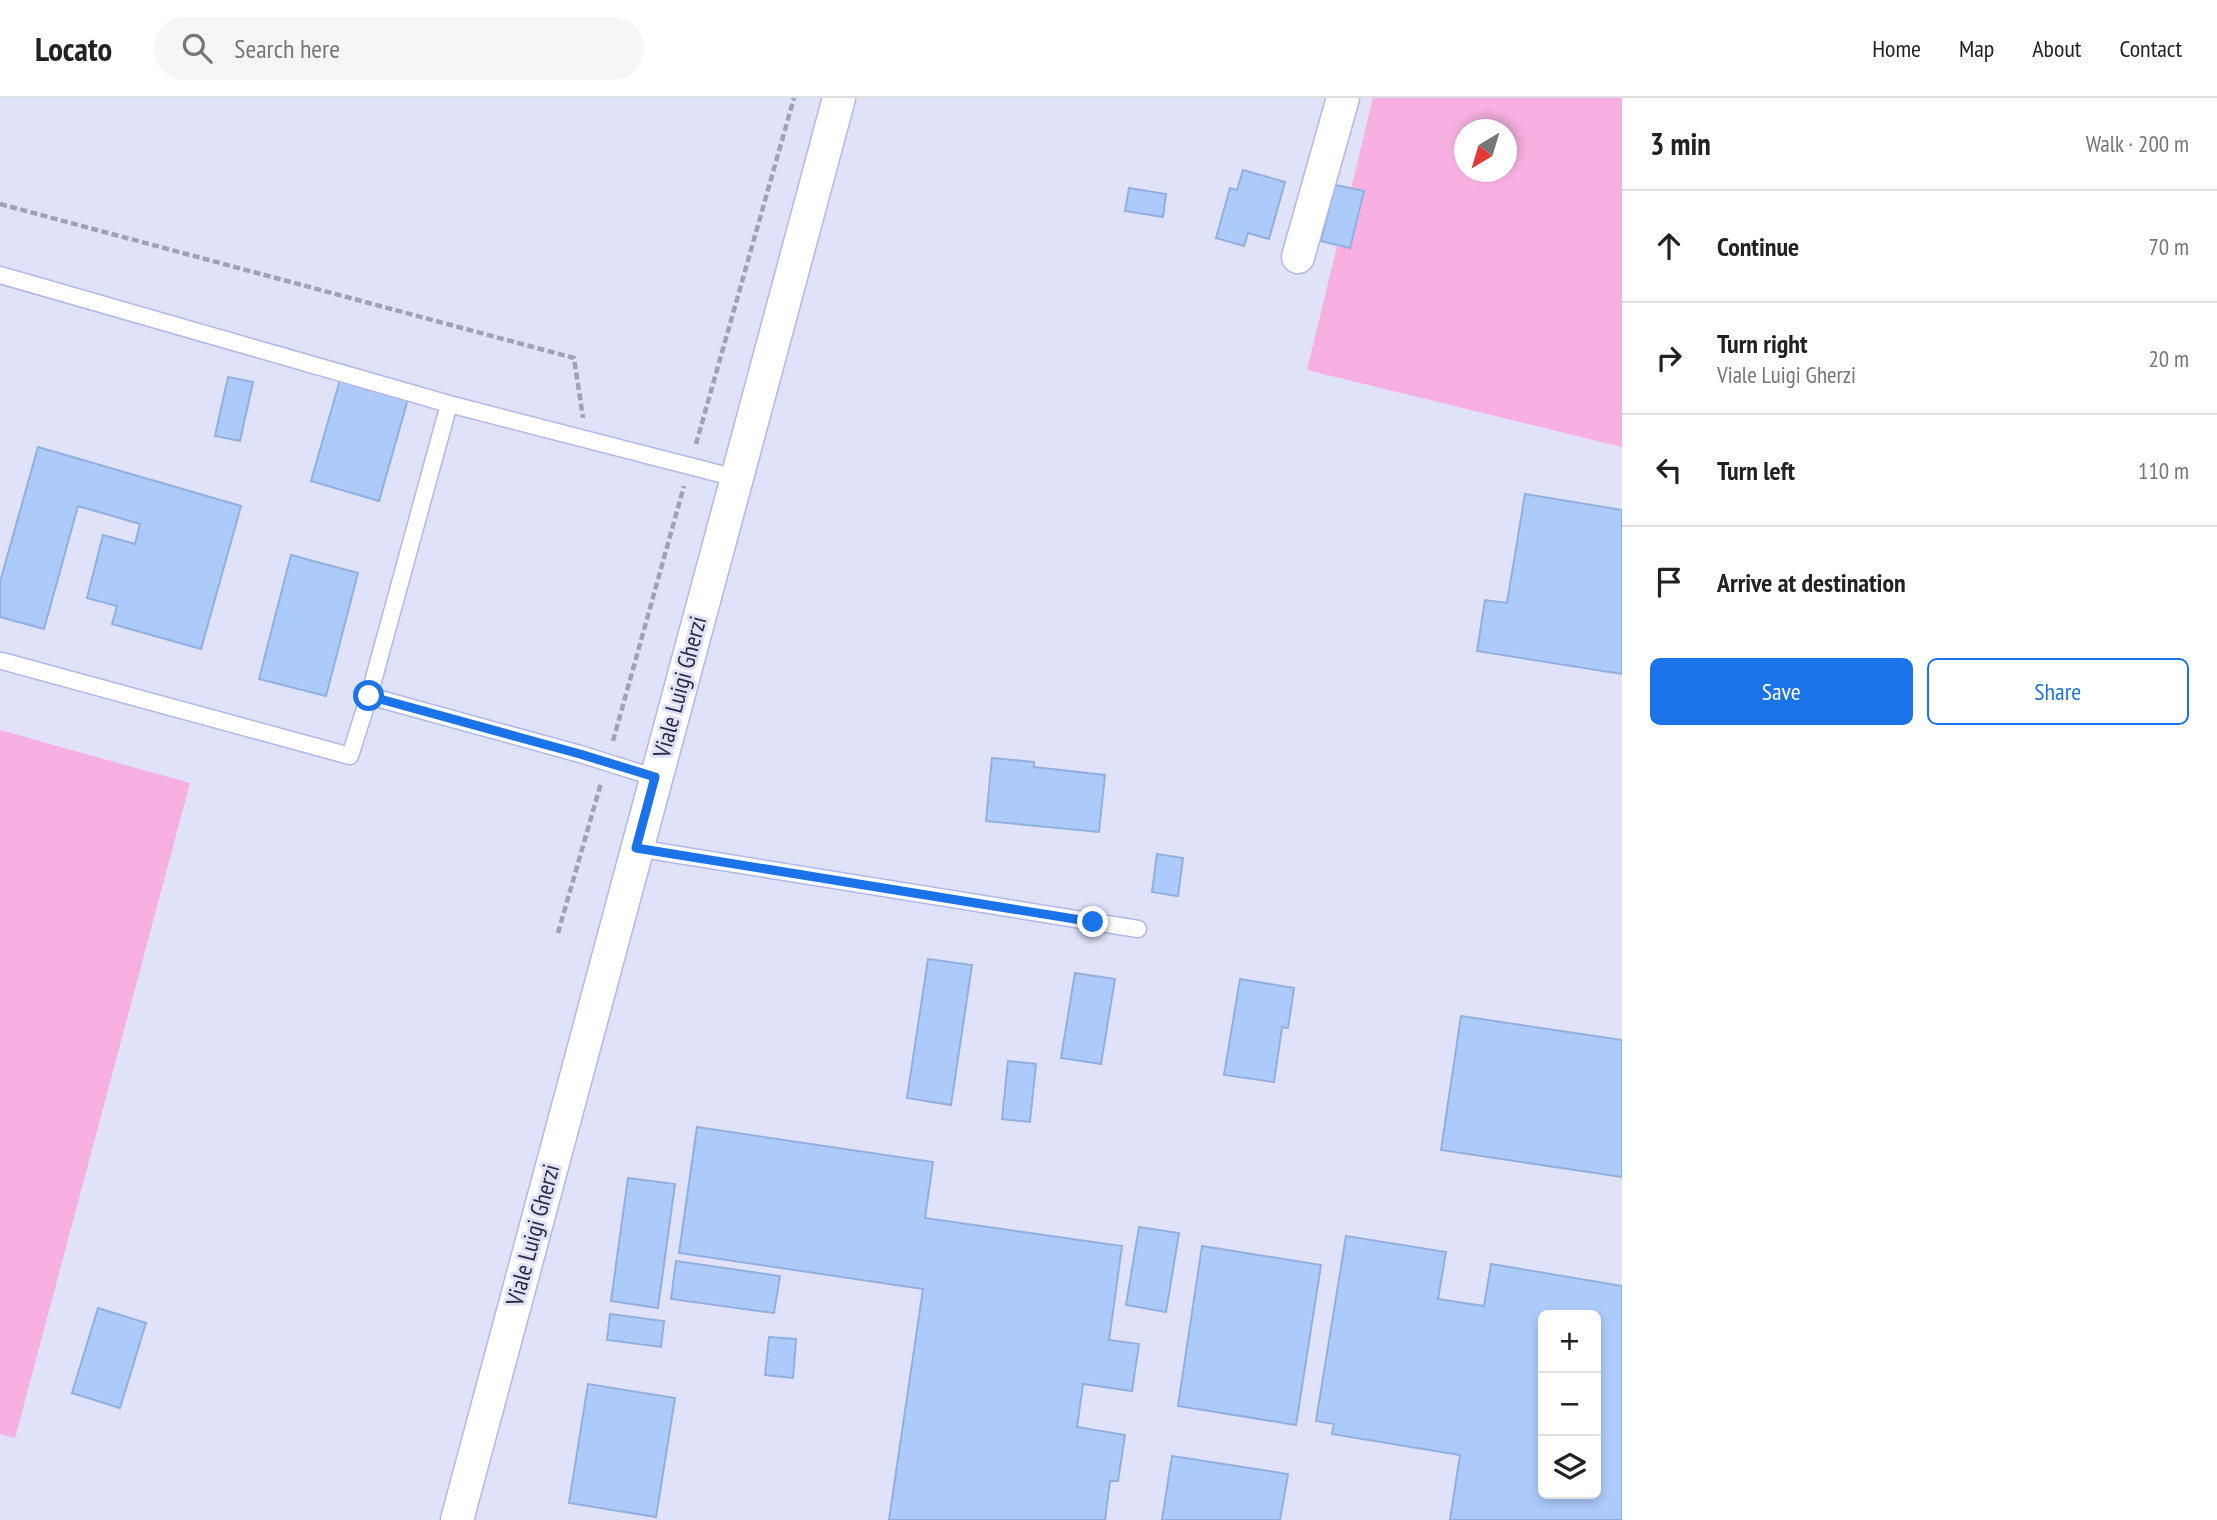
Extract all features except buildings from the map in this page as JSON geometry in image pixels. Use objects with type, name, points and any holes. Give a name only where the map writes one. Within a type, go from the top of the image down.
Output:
[{"type":"street","name":"Viale Luigi Gherzi","points":[[457,1520],[636,848],[659,778],[736,478],[839,98]]},
{"type":"street","points":[[1298,257],[1343,98]]},
{"type":"lane","points":[[0,275],[449,404],[736,478]]},
{"type":"lane","points":[[2,662],[350,756],[449,404]]},
{"type":"lane","points":[[369,696],[659,778]]},
{"type":"lane","points":[[636,848],[1138,929]]},
{"type":"path","points":[[558,933],[793,98]]},
{"type":"path","points":[[0,204],[574,358],[586,439]]},
{"type":"shaded area","points":[[1373,98],[1622,98],[1622,447],[1307,370]]},
{"type":"shaded area","points":[[0,730],[190,783],[15,1438],[0,1434]]},
{"type":"route","points":[[369,696],[655,777],[636,848],[1093,922]]}]
